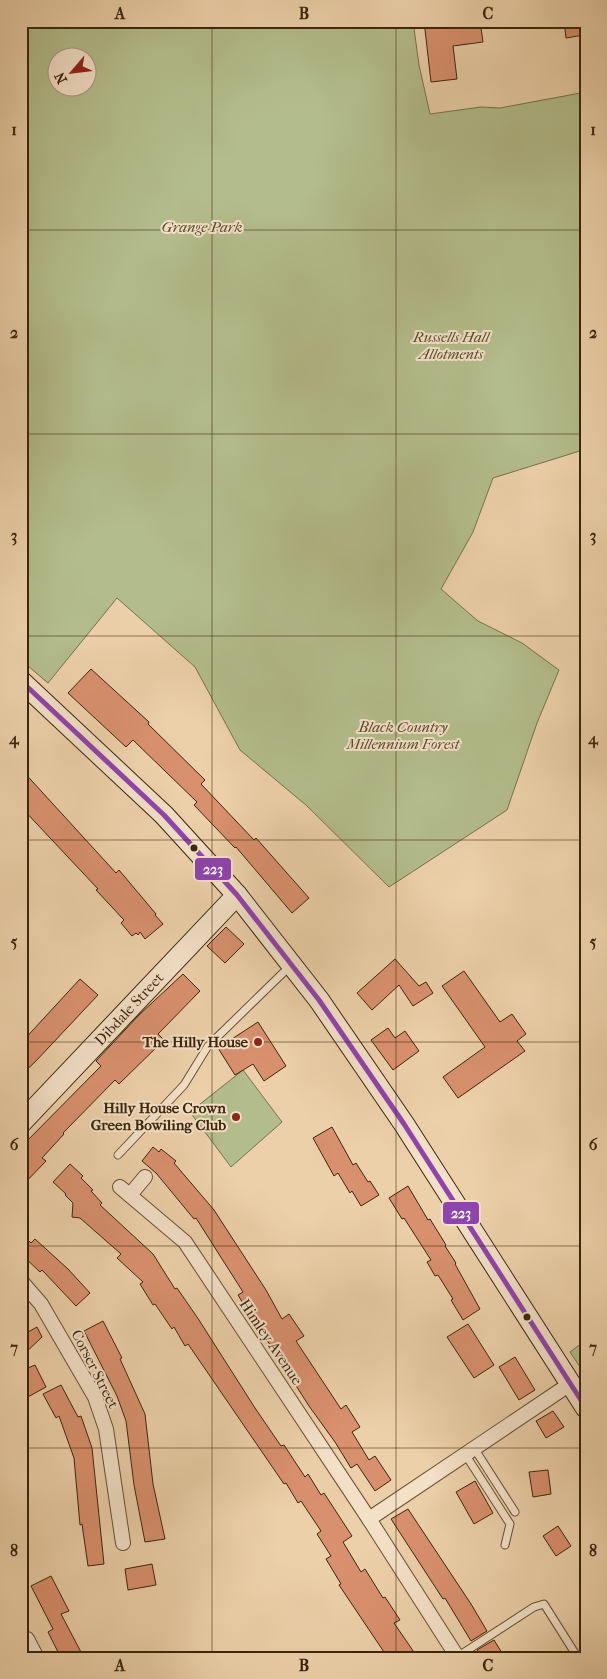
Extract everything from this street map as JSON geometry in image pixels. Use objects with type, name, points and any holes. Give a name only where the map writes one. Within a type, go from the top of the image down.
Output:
[{"type":"main road","points":[[21,681],[164,815],[237,895],[292,965],[319,1000],[404,1124],[586,1408]]},
{"type":"main road","name":"Dibdale Street","points":[[21,1123],[237,895]]},
{"type":"street","name":"Himley Avenue","points":[[145,1176],[125,1191],[185,1242],[369,1519],[457,1657]]},
{"type":"street","name":"Corser Street","points":[[21,1281],[41,1304],[95,1397],[101,1412],[106,1429],[123,1543]]},
{"type":"street","points":[[369,1519],[570,1384]]},
{"type":"street","points":[[27,1638],[38,1658]]},
{"type":"lane","points":[[118,1155],[184,1085],[208,1046],[292,965]]},
{"type":"lane","points":[[470,1451],[515,1512]]},
{"type":"lane","points":[[470,1451],[510,1524],[506,1545]]},
{"type":"lane","points":[[457,1657],[534,1607],[544,1604],[578,1658]]},
{"type":"green space","points":[[21,21],[413,21],[419,65],[430,114],[481,107],[500,108],[586,92],[586,447],[583,450],[493,478],[473,532],[441,589],[478,621],[522,643],[559,670],[537,723],[507,810],[389,887],[307,806],[240,750],[195,667],[117,598],[48,683],[21,660]]},
{"type":"green space","name":"Hilly House Crown Green Bowiling Club","points":[[243,1070],[282,1122],[231,1167],[190,1112]]},
{"type":"green space","points":[[586,1340],[586,1376],[570,1352]]},
{"type":"building","points":[[424,21],[480,21],[483,42],[453,46],[457,79],[431,82]]},
{"type":"building","points":[[564,21],[582,21],[584,35],[566,38]]},
{"type":"building","points":[[91,669],[149,722],[148,724],[205,780],[201,784],[254,840],[256,838],[309,898],[292,913],[236,847],[194,805],[197,802],[133,740],[126,747],[68,693]]},
{"type":"building","points":[[21,769],[116,873],[119,870],[156,914],[163,924],[145,939],[140,932],[138,935],[136,933],[132,936],[121,923],[124,920],[96,890],[98,889],[21,807]]},
{"type":"building","points":[[226,927],[244,944],[225,963],[207,946]]},
{"type":"building","points":[[395,959],[419,986],[426,982],[433,993],[413,1006],[399,985],[372,1010],[357,993]]},
{"type":"building","points":[[464,971],[500,1022],[512,1014],[526,1034],[517,1041],[525,1051],[458,1098],[443,1077],[485,1047],[442,986]]},
{"type":"building","points":[[183,974],[200,991],[158,1034],[164,1040],[119,1084],[115,1080],[63,1133],[42,1158],[46,1161],[21,1187],[21,1147],[101,1066],[96,1061],[139,1015]]},
{"type":"building","points":[[80,979],[98,995],[21,1075],[21,1043]]},
{"type":"building","points":[[258,1022],[286,1066],[264,1081],[253,1064],[235,1075],[218,1048]]},
{"type":"building","points":[[388,1028],[395,1038],[405,1031],[419,1051],[393,1070],[371,1040]]},
{"type":"building","points":[[332,1127],[353,1165],[356,1163],[379,1195],[361,1206],[352,1191],[350,1193],[338,1173],[334,1176],[313,1138]]},
{"type":"building","points":[[153,1147],[159,1152],[161,1149],[176,1161],[174,1163],[214,1210],[266,1290],[282,1319],[289,1314],[304,1336],[296,1341],[341,1409],[346,1405],[360,1427],[352,1432],[369,1460],[375,1456],[391,1480],[375,1491],[357,1464],[351,1468],[309,1406],[238,1295],[243,1292],[196,1218],[194,1219],[156,1173],[142,1161]]},
{"type":"building","points":[[70,1164],[83,1176],[81,1178],[102,1203],[100,1205],[153,1254],[175,1289],[177,1288],[199,1320],[281,1446],[284,1445],[305,1477],[308,1474],[321,1495],[324,1493],[352,1536],[343,1542],[361,1572],[365,1569],[383,1598],[385,1597],[400,1620],[394,1623],[418,1658],[388,1658],[339,1585],[341,1584],[326,1559],[331,1556],[317,1534],[321,1531],[301,1501],[298,1503],[286,1483],[284,1484],[188,1344],[185,1346],[174,1327],[172,1329],[155,1304],[153,1305],[140,1284],[143,1282],[117,1258],[121,1254],[80,1218],[72,1217],[73,1203],[53,1182]]},
{"type":"building","points":[[408,1186],[428,1220],[430,1219],[446,1245],[480,1309],[463,1320],[451,1300],[453,1299],[438,1275],[435,1276],[427,1262],[431,1260],[389,1198]]},
{"type":"building","points":[[21,1233],[31,1243],[35,1239],[68,1269],[90,1293],[76,1306],[42,1270],[40,1272],[21,1254]]},
{"type":"building","points":[[103,1321],[122,1358],[120,1359],[145,1414],[153,1484],[165,1539],[145,1542],[134,1485],[126,1421],[117,1396],[84,1331]]},
{"type":"building","points":[[468,1324],[494,1365],[474,1378],[447,1337]]},
{"type":"building","points":[[37,1327],[42,1337],[21,1357],[21,1336]]},
{"type":"building","points":[[515,1357],[535,1390],[519,1400],[499,1367]]},
{"type":"building","points":[[35,1365],[46,1387],[26,1398],[21,1390],[21,1371]]},
{"type":"building","points":[[61,1385],[78,1417],[81,1416],[92,1448],[104,1564],[88,1566],[82,1524],[80,1525],[74,1458],[59,1416],[56,1418],[43,1394]]},
{"type":"building","points":[[553,1411],[564,1427],[546,1438],[536,1421]]},
{"type":"building","points":[[548,1470],[551,1494],[533,1497],[529,1472]]},
{"type":"building","points":[[475,1481],[493,1513],[474,1524],[456,1492]]},
{"type":"building","points":[[408,1509],[487,1631],[471,1641],[445,1598],[443,1599],[391,1519]]},
{"type":"building","points":[[558,1526],[571,1546],[556,1556],[543,1536]]},
{"type":"building","points":[[152,1564],[156,1585],[128,1590],[125,1569]]},
{"type":"building","points":[[51,1576],[69,1611],[61,1614],[82,1654],[73,1658],[61,1658],[48,1632],[53,1629],[31,1586]]},
{"type":"building","points":[[494,1640],[505,1658],[482,1658],[477,1650]]},
{"type":"transit line","name":"223","points":[[21,681],[164,815],[237,895],[319,1000],[404,1124],[586,1408]]},
{"type":"place","name":"The Hilly House","points":[[258,1042]]},
{"type":"place","name":"Hilly House Crown Green Bowiling Club","points":[[236,1117]]},
{"type":"park label","name":"Grange Park","points":[[202,227]]},
{"type":"park label","name":"Russells Hall Allotments","points":[[451,346]]},
{"type":"park label","name":"Black Country Millennium Forest","points":[[403,736]]}]
